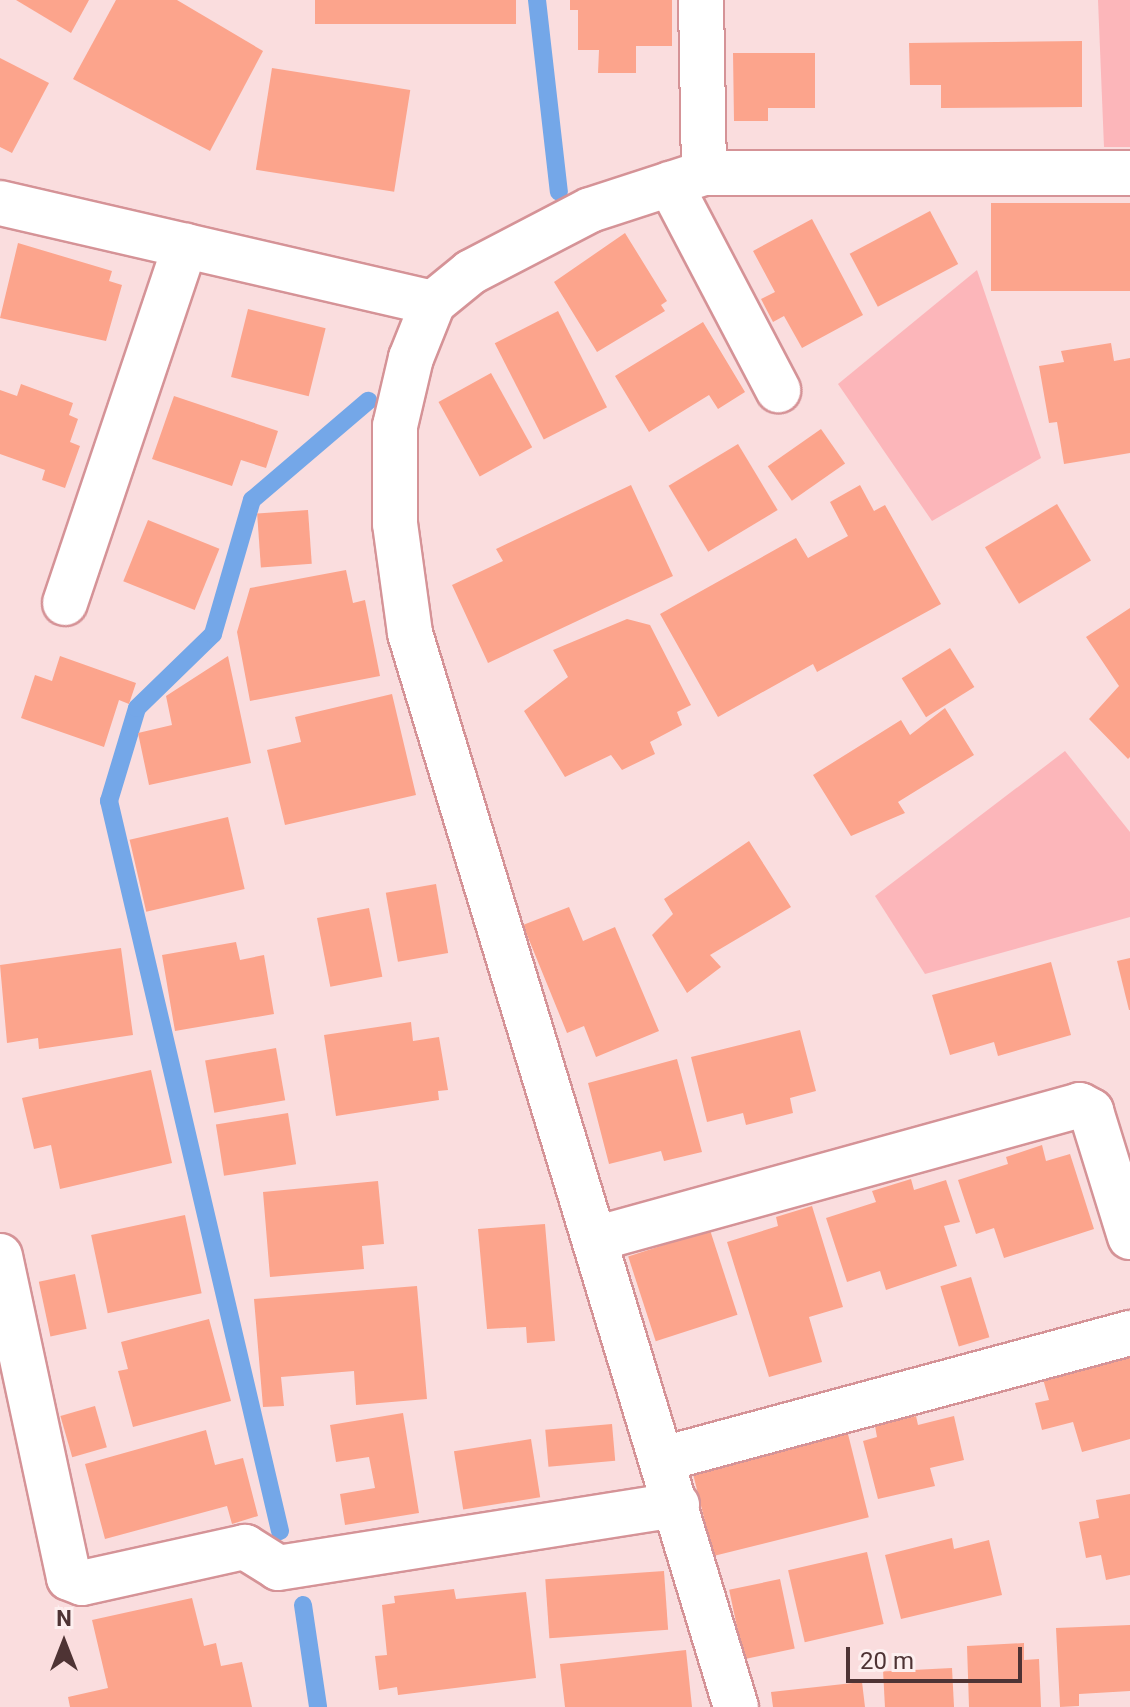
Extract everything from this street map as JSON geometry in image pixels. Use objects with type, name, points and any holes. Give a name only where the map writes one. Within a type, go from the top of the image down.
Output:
[{"type":"street","points":[[701,0],[687,178],[778,390]]},
{"type":"street","points":[[736,1707],[410,633],[395,524],[395,426],[433,303],[471,272],[590,210],[687,178],[1130,173]]},
{"type":"street","points":[[0,203],[433,303]]},
{"type":"street","points":[[65,603],[185,246]]},
{"type":"street","points":[[595,1239],[1080,1105],[1091,1111],[1130,1237]]},
{"type":"street","points":[[0,1256],[69,1578],[82,1583],[245,1547],[278,1568],[677,1505]]},
{"type":"street","points":[[663,1459],[1130,1333]]},
{"type":"shaded area","points":[[1098,0],[1130,0],[1130,147],[1104,147]]},
{"type":"shaded area","points":[[977,270],[1041,458],[932,521],[838,384]]},
{"type":"shaded area","points":[[1065,751],[1130,832],[1130,917],[925,974],[875,896]]},
{"type":"building","points":[[16,0],[89,0],[71,33]]},
{"type":"building","points":[[116,0],[177,0],[263,51],[210,151],[73,79]]},
{"type":"building","points":[[315,0],[516,0],[516,24],[315,24]]},
{"type":"building","points":[[570,0],[672,0],[672,46],[636,46],[636,73],[598,73],[599,50],[578,50],[578,10],[570,10]]},
{"type":"building","points":[[1082,41],[1082,107],[941,108],[941,85],[910,85],[909,43]]},
{"type":"building","points":[[733,53],[815,53],[815,108],[768,108],[768,121],[734,121]]},
{"type":"building","points":[[0,58],[49,83],[12,153],[0,147]]},
{"type":"building","points":[[272,68],[410,90],[394,192],[256,170]]},
{"type":"building","points":[[991,203],[1130,203],[1130,291],[991,291]]},
{"type":"building","points":[[930,211],[958,264],[878,307],[850,254]]},
{"type":"building","points":[[812,219],[863,315],[802,348],[784,316],[773,322],[761,299],[775,292],[753,251]]},
{"type":"building","points":[[625,233],[667,301],[661,305],[665,311],[597,352],[554,282]]},
{"type":"building","points":[[18,243],[112,271],[109,281],[122,285],[106,341],[0,318]]},
{"type":"building","points":[[248,309],[326,328],[309,396],[231,377]]},
{"type":"building","points":[[558,311],[607,407],[544,439],[495,343]]},
{"type":"building","points":[[703,322],[745,392],[718,409],[709,395],[649,432],[615,376]]},
{"type":"building","points":[[1111,343],[1114,361],[1130,358],[1130,453],[1064,464],[1057,422],[1049,423],[1039,366],[1064,362],[1061,351]]},
{"type":"building","points":[[491,373],[532,447],[480,476],[439,402]]},
{"type":"building","points":[[21,384],[73,403],[69,415],[78,419],[70,442],[80,446],[65,488],[42,480],[45,470],[0,454],[0,390],[17,396]]},
{"type":"building","points":[[174,396],[278,431],[266,468],[241,460],[232,486],[152,459]]},
{"type":"building","points":[[821,429],[845,463],[792,501],[768,466]]},
{"type":"building","points":[[738,444],[778,510],[708,552],[669,486]]},
{"type":"building","points":[[631,485],[673,576],[488,663],[452,585],[503,561],[496,549]]},
{"type":"building","points":[[860,485],[874,511],[885,505],[941,604],[817,672],[813,664],[718,717],[660,614],[796,538],[808,558],[848,536],[830,502]]},
{"type":"building","points":[[1057,504],[1091,561],[1019,604],[985,547]]},
{"type":"building","points":[[308,510],[312,564],[261,567],[257,514]]},
{"type":"building","points":[[148,520],[219,549],[195,610],[123,581]]},
{"type":"building","points":[[346,570],[353,603],[365,600],[380,676],[250,701],[237,632],[250,588]]},
{"type":"building","points":[[1130,608],[1128,759],[1089,719],[1119,686],[1086,637]]},
{"type":"building","points":[[627,619],[650,625],[691,705],[677,712],[682,725],[650,742],[655,754],[622,770],[611,755],[565,777],[524,711],[568,677],[553,650]]},
{"type":"building","points":[[950,648],[974,687],[926,717],[902,678]]},
{"type":"building","points":[[60,656],[136,683],[129,704],[119,700],[104,747],[21,718],[35,675],[52,681]]},
{"type":"building","points":[[228,656],[251,763],[149,785],[138,733],[172,725],[166,696]]},
{"type":"building","points":[[392,694],[416,795],[285,825],[267,750],[301,742],[295,717]]},
{"type":"building","points":[[945,708],[974,755],[898,802],[905,813],[851,836],[813,775],[901,720],[910,735]]},
{"type":"building","points":[[228,817],[245,889],[146,912],[130,840]]},
{"type":"building","points":[[749,841],[791,907],[710,955],[721,967],[687,993],[652,935],[673,914],[664,899]]},
{"type":"building","points":[[436,884],[448,953],[398,962],[386,893]]},
{"type":"building","points":[[569,907],[583,941],[615,927],[659,1031],[596,1057],[584,1026],[567,1033],[523,925]]},
{"type":"building","points":[[369,908],[382,977],[330,987],[317,918]]},
{"type":"building","points":[[236,942],[240,960],[264,955],[274,1014],[175,1031],[162,955]]},
{"type":"building","points":[[121,948],[133,1035],[39,1049],[38,1038],[7,1043],[0,965]]},
{"type":"building","points":[[1130,958],[1130,1010],[1129,1010],[1117,961]]},
{"type":"building","points":[[1051,962],[1071,1035],[998,1056],[994,1042],[950,1055],[932,995]]},
{"type":"building","points":[[411,1022],[413,1041],[439,1037],[448,1090],[438,1091],[439,1100],[336,1116],[324,1035]]},
{"type":"building","points":[[800,1030],[816,1091],[790,1098],[793,1113],[746,1125],[743,1113],[707,1122],[691,1057]]},
{"type":"building","points":[[276,1048],[285,1100],[214,1113],[205,1061]]},
{"type":"building","points":[[677,1059],[702,1152],[664,1161],[661,1151],[609,1164],[588,1083]]},
{"type":"building","points":[[151,1070],[172,1163],[60,1189],[51,1145],[34,1149],[22,1098]]},
{"type":"building","points":[[288,1113],[296,1164],[224,1176],[216,1124]]},
{"type":"building","points":[[1042,1145],[1046,1161],[1070,1154],[1094,1229],[1004,1258],[994,1228],[976,1234],[958,1180],[1008,1164],[1006,1157]]},
{"type":"building","points":[[911,1179],[914,1190],[946,1180],[960,1222],[944,1226],[957,1266],[886,1290],[880,1271],[847,1282],[826,1218],[876,1202],[872,1191]]},
{"type":"building","points":[[378,1181],[384,1244],[362,1246],[364,1269],[270,1277],[263,1192]]},
{"type":"building","points":[[812,1206],[843,1307],[809,1317],[822,1362],[769,1377],[727,1242],[778,1226],[776,1217]]},
{"type":"building","points":[[185,1215],[202,1293],[108,1313],[91,1235]]},
{"type":"building","points":[[545,1224],[555,1341],[527,1343],[526,1327],[487,1329],[478,1229]]},
{"type":"building","points":[[710,1230],[738,1315],[656,1341],[628,1257]]},
{"type":"building","points":[[75,1274],[87,1329],[50,1336],[39,1282]]},
{"type":"building","points":[[971,1277],[989,1337],[959,1347],[940,1286]]},
{"type":"building","points":[[417,1286],[427,1399],[356,1405],[354,1371],[281,1377],[284,1406],[263,1407],[254,1299]]},
{"type":"building","points":[[209,1319],[231,1401],[133,1427],[118,1371],[128,1369],[121,1342]]},
{"type":"building","points":[[1130,1356],[1130,1439],[1082,1452],[1073,1422],[1042,1430],[1035,1403],[1049,1400],[1043,1379]]},
{"type":"building","points":[[95,1406],[107,1447],[72,1457],[60,1416]]},
{"type":"building","points":[[403,1413],[419,1513],[345,1525],[340,1494],[375,1488],[369,1457],[336,1462],[330,1425]]},
{"type":"building","points":[[916,1416],[918,1425],[954,1416],[964,1460],[930,1468],[935,1486],[878,1499],[863,1441],[877,1437],[875,1426]]},
{"type":"building","points":[[612,1424],[615,1461],[548,1467],[545,1430]]},
{"type":"building","points":[[206,1430],[215,1465],[243,1458],[258,1516],[232,1524],[227,1506],[105,1539],[85,1464]]},
{"type":"building","points":[[847,1430],[869,1517],[714,1556],[692,1469]]},
{"type":"building","points":[[531,1439],[540,1497],[463,1509],[454,1451]]},
{"type":"building","points":[[1130,1494],[1130,1575],[1106,1580],[1101,1555],[1086,1558],[1079,1522],[1099,1518],[1096,1500]]},
{"type":"building","points":[[952,1538],[954,1549],[989,1540],[1002,1595],[901,1619],[885,1555]]},
{"type":"building","points":[[867,1552],[884,1624],[805,1642],[788,1570]]},
{"type":"building","points":[[664,1571],[668,1630],[549,1638],[545,1579]]},
{"type":"building","points":[[780,1579],[795,1648],[744,1659],[729,1590]]},
{"type":"building","points":[[454,1589],[456,1599],[526,1592],[536,1678],[398,1695],[397,1687],[379,1690],[375,1656],[387,1655],[382,1605],[395,1603],[394,1596]]},
{"type":"building","points":[[192,1598],[204,1646],[216,1643],[221,1666],[242,1662],[252,1707],[70,1707],[68,1697],[108,1688],[92,1620]]},
{"type":"building","points":[[1130,1625],[1130,1691],[1079,1694],[1079,1706],[1060,1707],[1056,1628]]},
{"type":"building","points":[[1024,1643],[1024,1660],[1039,1659],[1041,1707],[969,1707],[967,1646]]},
{"type":"building","points":[[686,1650],[692,1707],[565,1707],[560,1664]]},
{"type":"building","points":[[952,1668],[954,1707],[885,1707],[883,1672]]},
{"type":"building","points":[[862,1682],[865,1707],[773,1707],[771,1692]]},
{"type":"waterway","points":[[537,0],[559,192]]},
{"type":"waterway","points":[[280,1531],[109,801],[137,708],[213,634],[252,500],[368,401]]},
{"type":"waterway","points":[[303,1605],[318,1707]]}]
